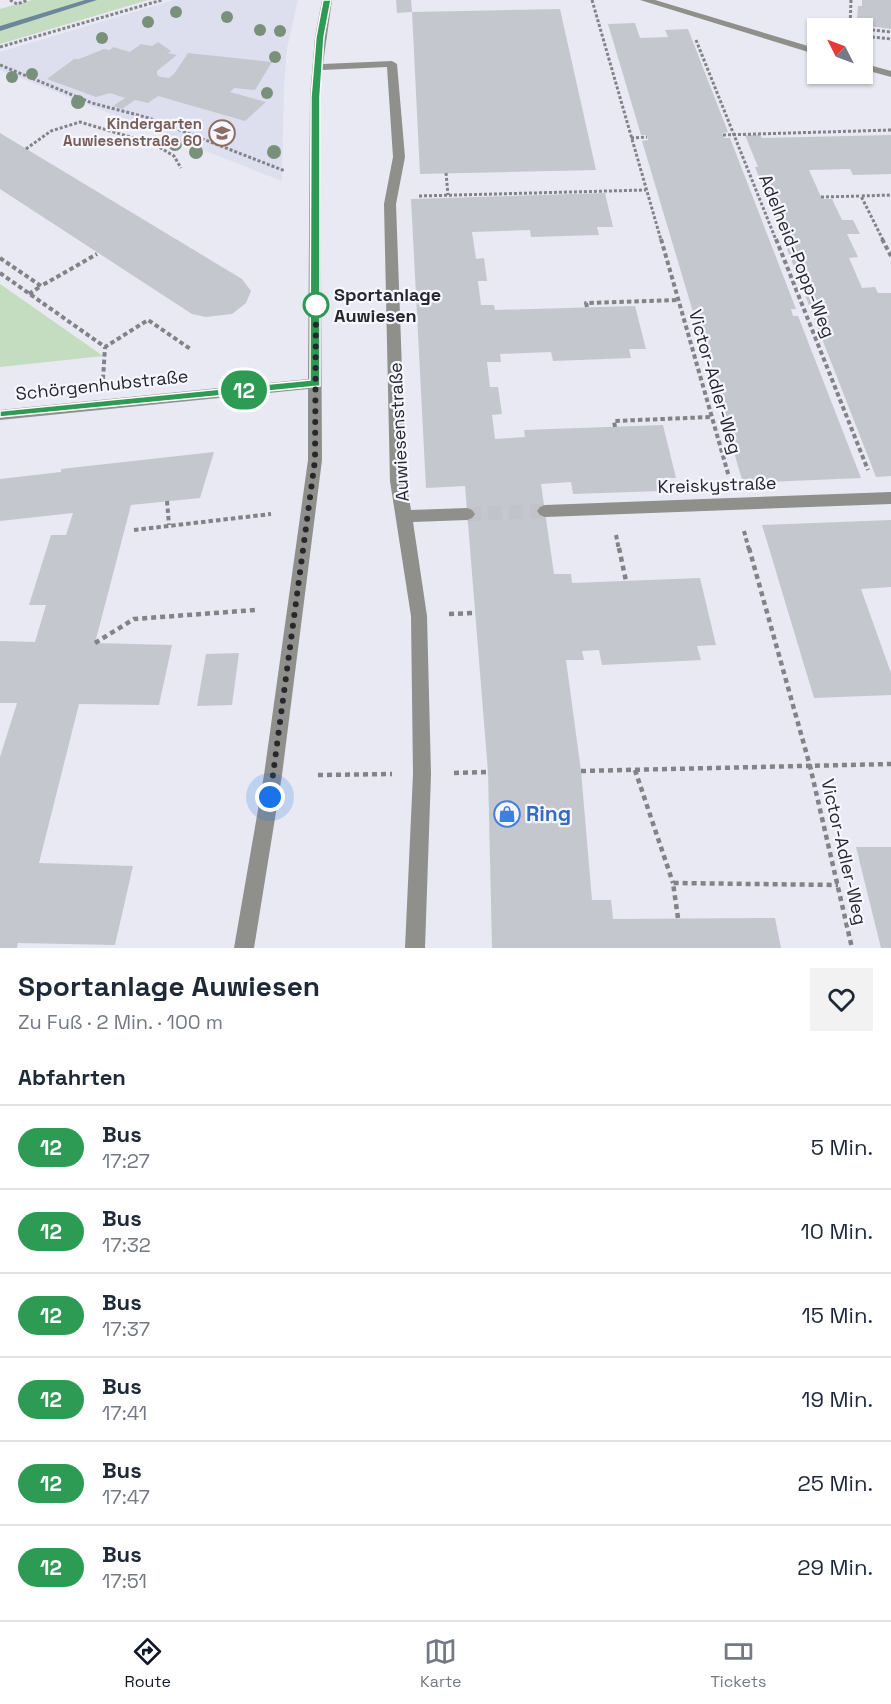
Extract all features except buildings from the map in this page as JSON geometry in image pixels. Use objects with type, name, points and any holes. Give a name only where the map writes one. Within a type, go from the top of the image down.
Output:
[{"type":"street","points":[[244,948],[273,775],[315,460],[317,67],[327,0]]},
{"type":"street","points":[[645,0],[807,49]]},
{"type":"street","name":"Auwiesenstraße","points":[[317,67],[393,64],[399,158],[390,204],[398,481],[413,568],[419,638],[422,774],[415,948]]},
{"type":"street","points":[[873,69],[891,74]]},
{"type":"street","name":"Schörgenhubstraße","points":[[0,415],[316,383]]},
{"type":"street","name":"Kreiskystraße","points":[[545,511],[885,499]]},
{"type":"street","points":[[404,516],[467,514]]},
{"type":"path","points":[[10,0],[17,4],[28,0]]},
{"type":"path","points":[[0,47],[162,0]]},
{"type":"path","name":"Victor-Adler-Weg","points":[[592,0],[810,766],[852,948]]},
{"type":"path","points":[[850,18],[851,0]]},
{"type":"path","points":[[873,30],[891,32]]},
{"type":"path","points":[[873,37],[891,39]]},
{"type":"path","name":"Adelheid-Popp-Weg","points":[[695,38],[885,499]]},
{"type":"path","points":[[0,65],[84,99],[125,114],[149,118],[285,171]]},
{"type":"path","points":[[26,149],[34,142],[68,124],[80,122],[154,144],[174,156],[181,168]]},
{"type":"path","points":[[723,135],[891,130]]},
{"type":"path","points":[[631,138],[647,137]]},
{"type":"path","points":[[446,174],[448,195]]},
{"type":"path","points":[[392,196],[646,190]]},
{"type":"path","points":[[821,197],[891,195]]},
{"type":"path","points":[[861,196],[891,256]]},
{"type":"path","points":[[29,294],[97,254]]},
{"type":"path","points":[[0,258],[41,286]]},
{"type":"path","points":[[0,273],[105,347],[148,320],[192,350]]},
{"type":"path","points":[[587,307],[586,303],[678,300]]},
{"type":"path","points":[[615,427],[614,422],[711,417]]},
{"type":"path","points":[[167,501],[169,525]]},
{"type":"path","points":[[611,509],[626,581]]},
{"type":"path","points":[[134,530],[271,514]]},
{"type":"path","points":[[95,643],[134,619],[255,610]]},
{"type":"path","points":[[581,771],[891,765]]},
{"type":"path","points":[[635,769],[673,883],[678,918]]},
{"type":"path","points":[[673,883],[838,885]]},
{"type":"shaded area","name":"Kindergarten Auwiesenstraße 60","points":[[174,0],[298,0],[287,48],[282,181],[0,70],[0,52]]},
{"type":"green space","points":[[32,0],[148,0],[0,44],[0,9]]},
{"type":"green space","points":[[0,284],[103,356],[0,367]]},
{"type":"waterway","points":[[0,29],[93,0]]},
{"type":"tunnel","points":[[467,514],[545,511]]},
{"type":"bus line","name":"12","points":[[0,415],[316,383],[315,97],[320,37],[327,0]]},
{"type":"place","name":"Kindergarten Auwiesenstraße 60","points":[[222,133]]},
{"type":"place","name":"Sportanlage Auwiesen","points":[[316,305]]},
{"type":"place","name":"Ring","points":[[507,814]]},
{"type":"route","points":[[270,797],[315,460],[316,305]]}]
